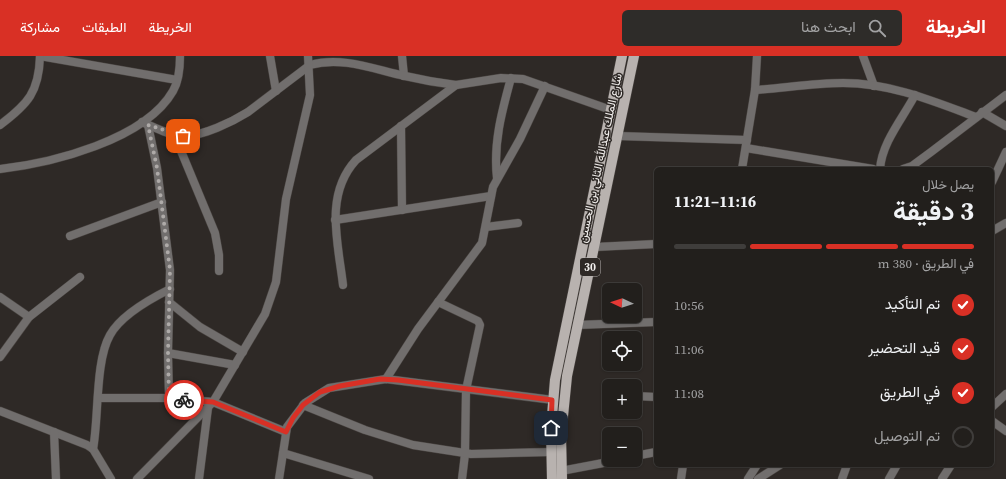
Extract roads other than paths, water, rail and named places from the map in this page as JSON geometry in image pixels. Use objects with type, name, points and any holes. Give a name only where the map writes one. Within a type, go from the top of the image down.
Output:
[{"type":"main road","name":"شارع الملك عبدالله الثاني بن الحسين","points":[[552,479],[550,452],[552,400],[578,266],[622,56]]},
{"type":"main road","name":"شارع الملك عبدالله الثاني بن الحسين","points":[[562,475],[563,408],[577,325],[595,247],[634,56]]},
{"type":"main road","points":[[578,266],[590,268]]},
{"type":"main road","points":[[576,278],[587,280]]},
{"type":"street","points":[[0,125],[20,110],[31,97],[38,79],[40,56],[177,80]]},
{"type":"street","points":[[0,169],[52,160],[76,154],[97,146],[145,123],[173,91],[177,80],[180,56]]},
{"type":"street","points":[[270,56],[276,91]]},
{"type":"street","points":[[136,479],[210,405],[244,352],[265,314],[276,282],[286,199],[310,95],[310,66],[308,56]]},
{"type":"street","points":[[402,56],[404,76]]},
{"type":"street","points":[[742,167],[755,90],[757,56]]},
{"type":"street","points":[[863,56],[874,86]]},
{"type":"street","points":[[145,123],[174,134],[193,135],[226,124],[248,112],[310,66],[320,61],[332,58],[358,63],[404,76],[456,85],[511,78],[545,86],[611,110]]},
{"type":"street","points":[[497,178],[495,158],[498,128],[511,78]]},
{"type":"street","points":[[755,90],[835,83],[874,86],[915,94],[979,114],[1006,126]]},
{"type":"street","points":[[343,285],[335,220],[338,192],[347,170],[356,160],[456,85]]},
{"type":"street","points":[[386,379],[418,329],[482,243],[491,196],[497,178],[520,139],[545,86]]},
{"type":"street","points":[[880,167],[885,146],[915,94]]},
{"type":"street","points":[[916,167],[979,114],[1006,95]]},
{"type":"street","points":[[145,123],[154,150],[168,250],[170,290],[168,353],[169,398]]},
{"type":"street","points":[[401,126],[402,210]]},
{"type":"street","points":[[174,134],[214,233],[219,255],[219,271]]},
{"type":"street","points":[[618,136],[747,144],[863,167]]},
{"type":"street","points":[[994,178],[1006,152]]},
{"type":"street","points":[[335,220],[491,196]]},
{"type":"street","points":[[70,236],[162,202]]},
{"type":"street","points":[[994,230],[1006,223]]},
{"type":"street","points":[[486,227],[518,224]]},
{"type":"street","points":[[595,247],[654,244]]},
{"type":"street","points":[[0,358],[29,317],[80,277]]},
{"type":"street","points":[[93,449],[102,363],[109,336],[141,305],[170,290]]},
{"type":"street","points":[[0,296],[29,317]]},
{"type":"street","points":[[169,302],[200,327],[244,352]]},
{"type":"street","points":[[438,302],[480,323],[466,390],[465,454],[462,479]]},
{"type":"street","points":[[577,325],[654,322]]},
{"type":"street","points":[[168,353],[235,365]]},
{"type":"street","points":[[279,479],[286,432],[293,418],[303,405],[312,397],[329,388],[386,379],[552,400]]},
{"type":"street","points":[[994,405],[1006,394]]},
{"type":"street","points":[[642,396],[654,397]]},
{"type":"street","points":[[98,398],[169,398],[210,405],[286,432]]},
{"type":"street","points":[[199,479],[210,405]]},
{"type":"street","points":[[303,405],[392,440],[413,445],[465,454],[550,452]]},
{"type":"street","points":[[0,411],[81,441],[93,449],[111,479]]},
{"type":"street","points":[[994,422],[1006,431]]},
{"type":"street","points":[[54,432],[56,479]]},
{"type":"street","points":[[642,455],[654,452]]},
{"type":"street","points":[[282,453],[340,476],[370,479]]},
{"type":"street","points":[[562,475],[602,464]]},
{"type":"street","points":[[681,479],[683,467]]},
{"type":"street","points":[[748,479],[756,467]]},
{"type":"street","points":[[758,479],[777,467]]},
{"type":"street","points":[[842,479],[846,467]]},
{"type":"street","points":[[889,479],[896,467]]},
{"type":"street","points":[[942,479],[950,467]]}]
